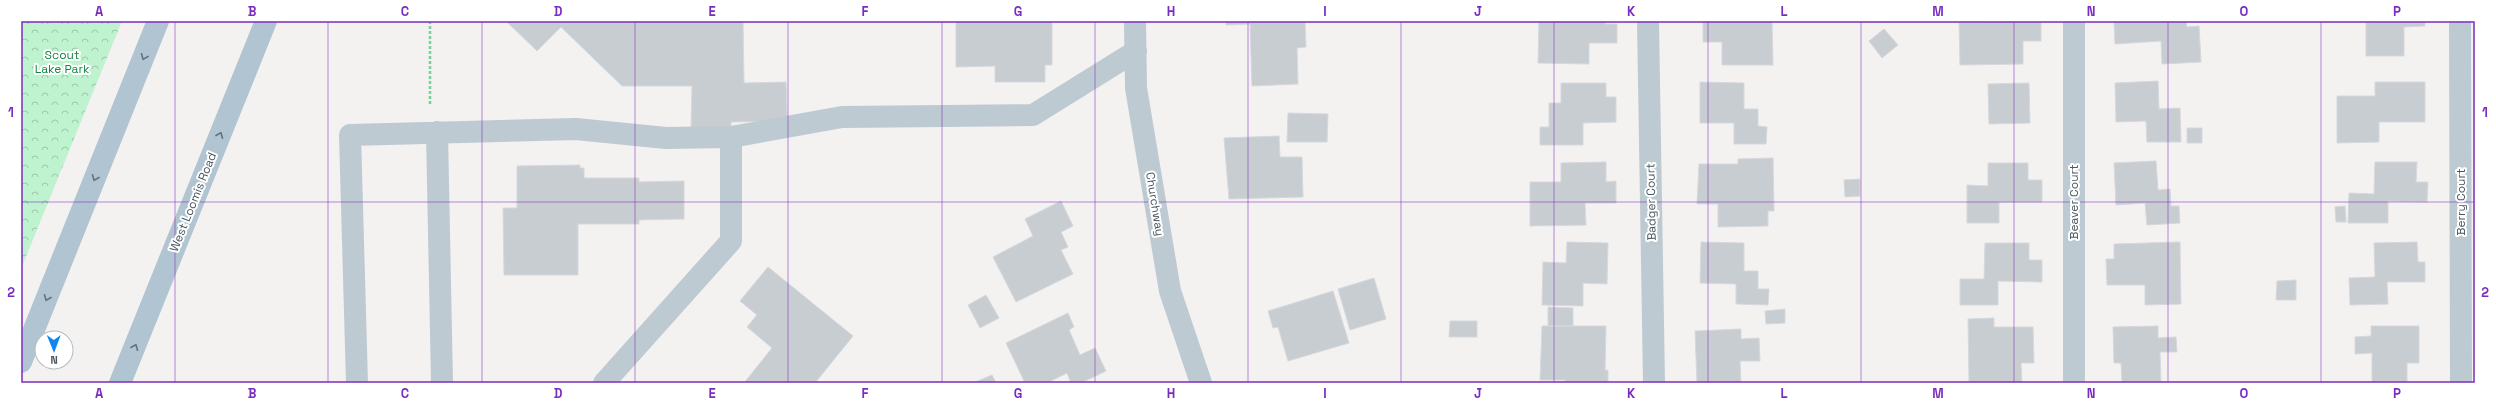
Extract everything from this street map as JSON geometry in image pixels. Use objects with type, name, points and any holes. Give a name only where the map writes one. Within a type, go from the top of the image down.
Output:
[{"type":"main road","points":[[21,362],[158,21]]},
{"type":"main road","name":"West Loomis Road","points":[[120,383],[266,21]]},
{"type":"street","name":"Churchway","points":[[1135,21],[1136,88],[1170,291],[1201,383]]},
{"type":"street","name":"Badger Court","points":[[1648,21],[1654,383]]},
{"type":"street","name":"Beaver Court","points":[[2074,21],[2074,383]]},
{"type":"street","name":"Berry Court","points":[[2460,21],[2461,383]]},
{"type":"street","points":[[357,383],[350,135],[576,129],[666,138],[731,137],[842,116],[1034,115],[1136,51]]},
{"type":"street","points":[[434,132],[442,383]]},
{"type":"street","points":[[604,383],[732,241],[731,137]]},
{"type":"path","points":[[430,21],[434,132]]},
{"type":"green space","name":"Scout Lake Park","points":[[21,21],[122,21],[21,269]]},
{"type":"building","points":[[506,21],[743,21],[744,83],[786,82],[787,121],[731,122],[731,128],[691,129],[692,86],[622,86],[561,27],[537,51]]},
{"type":"building","points":[[956,21],[1052,21],[1052,65],[1045,65],[1045,82],[995,82],[995,66],[956,67]]},
{"type":"building","points":[[1226,21],[1305,21],[1306,47],[1297,48],[1298,84],[1252,86],[1250,24],[1226,25]]},
{"type":"building","points":[[1539,21],[1605,21],[1605,24],[1617,24],[1617,43],[1589,43],[1589,64],[1538,63]]},
{"type":"building","points":[[1703,21],[1772,21],[1773,65],[1722,65],[1722,42],[1703,42]]},
{"type":"building","points":[[2041,21],[2041,41],[2023,41],[2023,64],[1960,65],[1959,22]]},
{"type":"building","points":[[2114,21],[2186,21],[2187,27],[2199,26],[2201,62],[2162,64],[2161,41],[2115,44]]},
{"type":"building","points":[[2374,21],[2425,21],[2425,26],[2404,27],[2404,56],[2366,56],[2366,23]]},
{"type":"building","points":[[1884,29],[1898,45],[1882,58],[1869,41]]},
{"type":"building","points":[[2158,81],[2159,109],[2180,108],[2181,142],[2147,142],[2146,121],[2116,122],[2115,83]]},
{"type":"building","points":[[1700,82],[1744,83],[1744,109],[1758,109],[1758,126],[1767,127],[1766,144],[1734,144],[1734,123],[1700,123]]},
{"type":"building","points":[[2375,82],[2425,82],[2425,122],[2379,122],[2379,142],[2337,143],[2337,96],[2375,96]]},
{"type":"building","points":[[1561,83],[1606,83],[1606,97],[1616,97],[1616,122],[1583,123],[1583,145],[1540,145],[1540,127],[1549,127],[1549,103],[1561,103]]},
{"type":"building","points":[[2029,83],[2030,123],[1989,124],[1988,84]]},
{"type":"building","points":[[1288,113],[1328,114],[1327,142],[1287,142]]},
{"type":"building","points":[[2187,128],[2202,128],[2202,143],[2187,143]]},
{"type":"building","points":[[1279,136],[1280,157],[1302,157],[1303,197],[1229,199],[1224,138]]},
{"type":"building","points":[[1773,158],[1774,211],[1768,211],[1768,226],[1718,227],[1718,204],[1697,204],[1699,164],[1738,164],[1738,159]]},
{"type":"building","points":[[2156,161],[2158,190],[2170,189],[2171,206],[2179,206],[2180,223],[2147,225],[2145,203],[2116,205],[2114,163]]},
{"type":"building","points":[[1606,162],[1606,182],[1616,181],[1616,203],[1585,203],[1586,225],[1530,226],[1530,182],[1561,182],[1561,163]]},
{"type":"building","points":[[2375,162],[2417,162],[2416,182],[2428,182],[2427,202],[2388,201],[2388,223],[2348,223],[2349,193],[2374,194]]},
{"type":"building","points":[[1988,163],[2028,163],[2028,180],[2042,180],[2042,202],[1999,202],[1999,223],[1967,223],[1967,185],[1988,186]]},
{"type":"building","points":[[580,165],[580,168],[584,168],[584,178],[639,178],[639,182],[684,181],[684,219],[639,220],[639,224],[578,224],[578,275],[504,275],[503,208],[517,208],[517,166]]},
{"type":"building","points":[[1860,179],[1860,196],[1845,197],[1844,180]]},
{"type":"building","points":[[1061,201],[1073,226],[1061,232],[1068,247],[1061,250],[1073,274],[1016,302],[993,257],[1033,236],[1025,219]]},
{"type":"building","points":[[2345,206],[2346,222],[2336,222],[2335,207]]},
{"type":"building","points":[[1567,242],[1608,243],[1607,284],[1583,283],[1583,306],[1542,305],[1543,262],[1566,263]]},
{"type":"building","points":[[1701,242],[1744,243],[1744,271],[1758,271],[1758,289],[1769,289],[1768,305],[1736,304],[1736,284],[1700,283]]},
{"type":"building","points":[[2180,242],[2181,304],[2145,305],[2145,285],[2107,285],[2106,259],[2114,259],[2114,244]]},
{"type":"building","points":[[2417,242],[2418,262],[2425,262],[2425,282],[2387,282],[2388,304],[2350,305],[2349,278],[2375,277],[2374,243]]},
{"type":"building","points":[[1985,243],[2029,243],[2029,260],[2042,260],[2042,282],[1998,281],[1998,305],[1960,305],[1960,279],[1984,279]]},
{"type":"building","points":[[768,267],[853,336],[815,383],[744,383],[772,348],[747,327],[757,315],[740,301]]},
{"type":"building","points":[[1374,278],[1386,319],[1350,330],[1338,289]]},
{"type":"building","points":[[2296,280],[2296,300],[2276,300],[2277,281]]},
{"type":"building","points":[[1333,291],[1349,343],[1288,361],[1278,327],[1273,328],[1268,311]]},
{"type":"building","points":[[986,295],[999,318],[980,328],[968,305]]},
{"type":"building","points":[[1548,307],[1573,308],[1573,326],[1548,326]]},
{"type":"building","points":[[1785,309],[1785,323],[1766,324],[1765,311]]},
{"type":"building","points":[[1068,313],[1074,327],[1069,330],[1080,355],[1095,348],[1106,371],[1081,383],[1071,383],[1067,373],[1047,383],[1025,383],[1006,343]]},
{"type":"building","points":[[1994,318],[1994,327],[2033,327],[2034,363],[2021,363],[2022,383],[1969,383],[1968,319]]},
{"type":"building","points":[[1450,321],[1477,321],[1477,337],[1449,337]]},
{"type":"building","points":[[1542,326],[1606,326],[1605,370],[1608,370],[1608,383],[1565,383],[1565,380],[1540,380]]},
{"type":"building","points":[[2158,326],[2158,338],[2176,337],[2177,352],[2160,352],[2161,383],[2122,383],[2121,363],[2114,363],[2113,327]]},
{"type":"building","points":[[2371,326],[2419,326],[2419,363],[2407,363],[2407,383],[2372,383],[2372,353],[2355,354],[2355,337],[2371,336]]},
{"type":"building","points":[[1741,329],[1741,339],[1759,338],[1760,361],[1740,361],[1741,383],[1697,383],[1695,331]]},
{"type":"building","points":[[992,375],[996,383],[973,383]]}]
